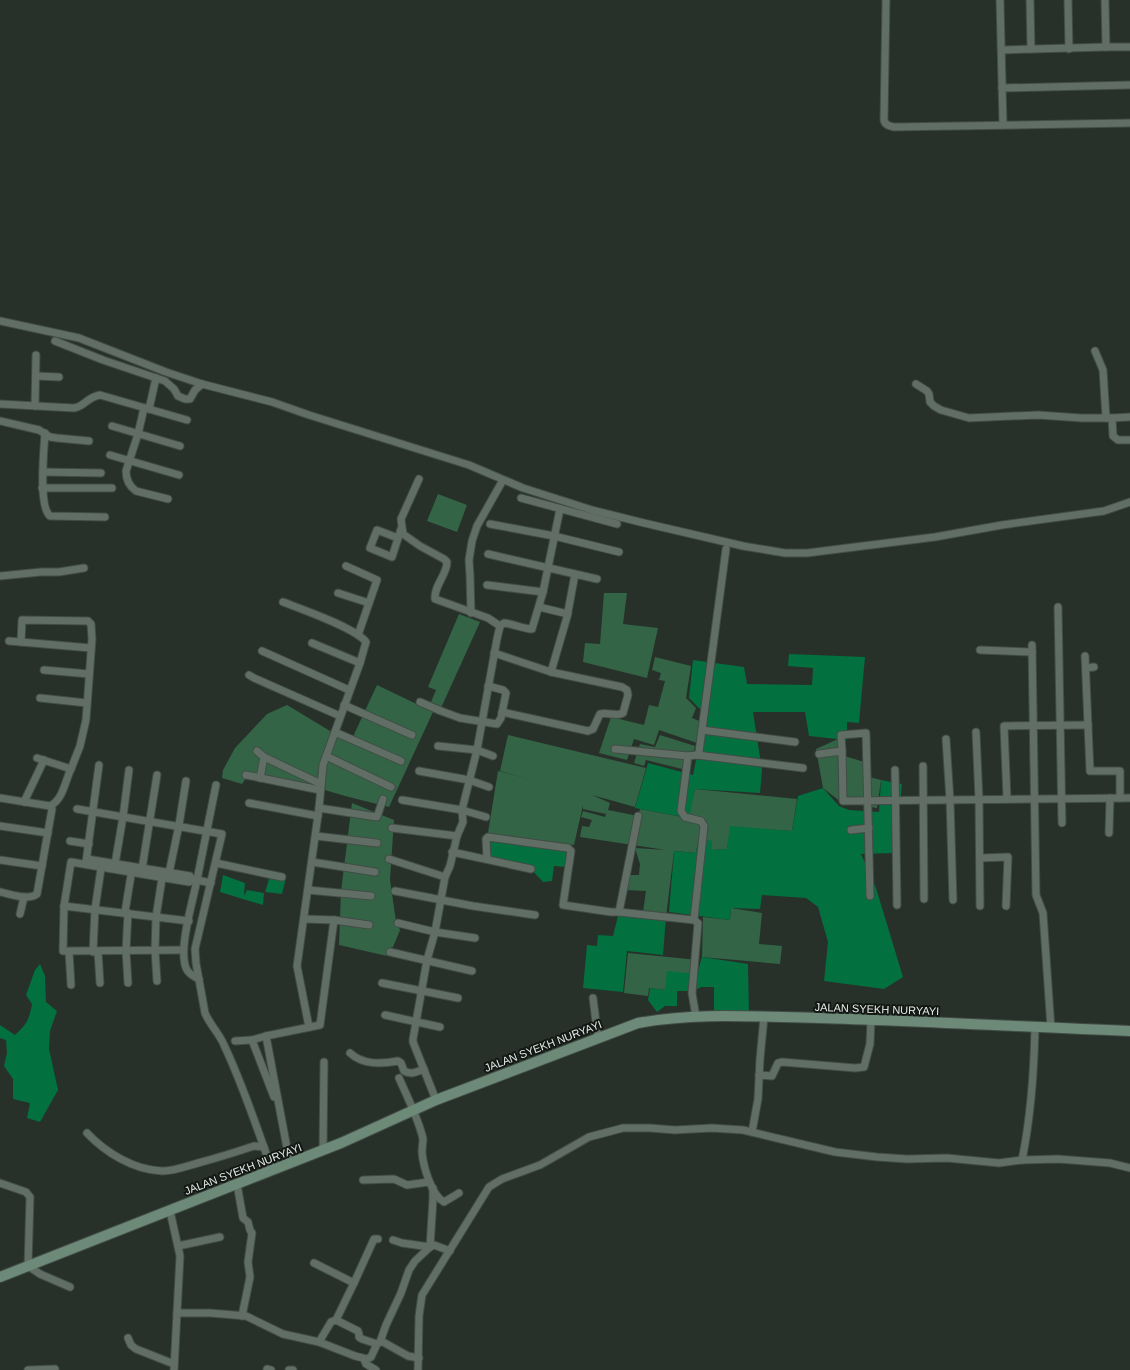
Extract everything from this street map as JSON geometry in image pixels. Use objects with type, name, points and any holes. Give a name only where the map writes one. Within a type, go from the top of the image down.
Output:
[{"type":"main road","name":"JALAN SYEKH NURYAYI","points":[[0,1277],[341,1144],[436,1100],[638,1023],[661,1019],[696,1017],[764,1017],[1130,1031]]},
{"type":"street","points":[[886,0],[884,120],[886,124],[894,127],[1130,123]]},
{"type":"street","points":[[1000,0],[1003,124]]},
{"type":"street","points":[[1030,0],[1031,49]]},
{"type":"street","points":[[1068,0],[1069,49]]},
{"type":"street","points":[[1105,0],[1106,48]]},
{"type":"street","points":[[1002,50],[1130,47]]},
{"type":"street","points":[[1002,88],[1130,85]]},
{"type":"street","points":[[0,321],[79,338],[202,384],[292,408],[309,415],[469,465],[523,488],[607,514],[743,546],[785,553],[822,551],[934,537],[1002,525],[1104,511],[1130,502]]},
{"type":"street","points":[[55,341],[90,356],[165,381],[174,389],[178,396],[185,399],[190,399],[195,390],[202,384]]},
{"type":"street","points":[[1095,351],[1103,370],[1109,418],[1113,436],[1118,440],[1130,440]]},
{"type":"street","points":[[35,406],[36,355]]},
{"type":"street","points":[[36,376],[59,377]]},
{"type":"street","points":[[156,378],[126,471],[126,477],[132,488],[136,491],[168,499]]},
{"type":"street","points":[[916,384],[927,391],[930,402],[934,406],[941,410],[969,418],[1038,415],[1082,418],[1130,417]]},
{"type":"street","points":[[0,405],[78,408],[93,396],[100,395],[187,420]]},
{"type":"street","points":[[0,421],[39,430],[50,437],[89,442]]},
{"type":"street","points":[[112,426],[180,446]]},
{"type":"street","points":[[44,433],[42,488],[45,510],[50,516],[105,517]]},
{"type":"street","points":[[110,455],[179,476]]},
{"type":"street","points":[[43,472],[101,473]]},
{"type":"street","points":[[419,479],[400,519],[403,534],[412,542],[447,562],[447,567],[436,588],[435,599],[488,618],[500,626]]},
{"type":"street","points":[[471,613],[469,560],[472,541],[483,514],[503,480]]},
{"type":"street","points":[[42,488],[112,488]]},
{"type":"street","points":[[521,498],[617,524]]},
{"type":"street","points":[[436,1100],[413,1042],[427,960],[435,932],[445,878],[450,866],[452,852],[457,836],[463,822],[462,810],[477,750],[500,626],[504,623],[526,629],[532,629],[543,592],[560,509]]},
{"type":"street","points":[[490,524],[554,536],[619,552]]},
{"type":"street","points":[[398,538],[402,528]]},
{"type":"street","points":[[697,755],[699,752],[726,550]]},
{"type":"street","points":[[488,554],[597,579]]},
{"type":"street","points":[[346,566],[377,580],[358,635]]},
{"type":"street","points":[[0,576],[41,572],[59,572],[84,568]]},
{"type":"street","points":[[551,672],[568,614],[575,574]]},
{"type":"street","points":[[487,585],[543,592]]},
{"type":"street","points":[[338,593],[369,603]]},
{"type":"street","points":[[283,602],[328,619],[358,635],[366,642],[360,663],[323,765],[316,836],[297,966],[309,1027]]},
{"type":"street","points":[[539,607],[568,614]]},
{"type":"street","points":[[1058,607],[1062,823]]},
{"type":"street","points":[[0,798],[50,806],[56,802],[80,746],[86,720],[92,626],[88,621],[22,620],[21,642]]},
{"type":"street","points":[[9,641],[91,648]]},
{"type":"street","points":[[312,643],[360,663]]},
{"type":"street","points":[[1032,645],[1036,895],[1043,913],[1051,1028]]},
{"type":"street","points":[[980,650],[1032,652]]},
{"type":"street","points":[[262,652],[349,690]]},
{"type":"street","points":[[494,653],[551,672],[626,688],[628,695],[623,713],[620,715],[600,714],[593,729],[588,731],[502,712]]},
{"type":"street","points":[[1085,656],[1090,771],[1120,771],[1120,798]]},
{"type":"street","points":[[1086,668],[1094,667]]},
{"type":"street","points":[[44,670],[89,674]]},
{"type":"street","points":[[249,674],[254,678],[340,716]]},
{"type":"street","points":[[420,702],[460,718],[495,724],[499,723],[506,692],[488,686]]},
{"type":"street","points":[[40,698],[88,703]]},
{"type":"street","points":[[344,705],[412,735]]},
{"type":"street","points":[[1007,799],[1004,726],[1088,725]]},
{"type":"street","points":[[702,730],[795,742]]},
{"type":"street","points":[[335,732],[401,761]]},
{"type":"street","points":[[976,732],[980,799],[980,906]]},
{"type":"street","points":[[870,896],[869,828],[868,801],[866,734],[841,735],[843,801],[868,801],[896,801],[980,799],[1130,798]]},
{"type":"street","points":[[946,739],[950,800],[953,900]]},
{"type":"street","points":[[438,746],[477,750],[493,756]]},
{"type":"street","points":[[615,749],[688,756],[697,755],[803,768]]},
{"type":"street","points":[[257,751],[264,757],[320,787]]},
{"type":"street","points":[[819,754],[842,751]]},
{"type":"street","points":[[326,756],[391,787]]},
{"type":"street","points":[[688,756],[681,811],[685,816],[701,821],[704,826],[694,920]]},
{"type":"street","points":[[260,778],[264,757]]},
{"type":"street","points":[[37,758],[71,768]]},
{"type":"street","points":[[24,802],[44,760]]},
{"type":"street","points":[[86,862],[99,765]]},
{"type":"street","points":[[923,766],[924,899]]},
{"type":"street","points":[[114,864],[123,817],[129,770]]},
{"type":"street","points":[[895,770],[897,905]]},
{"type":"street","points":[[419,771],[469,780],[490,787]]},
{"type":"street","points":[[142,869],[151,821],[157,775]]},
{"type":"street","points":[[246,775],[320,787]]},
{"type":"street","points":[[157,981],[155,950],[156,917],[165,874],[179,826],[186,781]]},
{"type":"street","points":[[200,979],[191,975],[187,969],[183,950],[195,880],[216,785]]},
{"type":"street","points":[[1109,833],[1110,798]]},
{"type":"street","points":[[319,808],[377,817],[383,799]]},
{"type":"street","points":[[402,800],[462,810],[486,817]]},
{"type":"street","points":[[248,803],[318,816]]},
{"type":"street","points":[[0,892],[24,897],[33,897],[37,894],[52,809],[50,806]]},
{"type":"street","points":[[77,809],[207,830],[222,834],[195,948],[196,963],[205,1013],[208,1020],[224,1043],[242,1085],[272,1170]]},
{"type":"street","points":[[618,912],[638,816]]},
{"type":"street","points":[[0,826],[48,833]]},
{"type":"street","points":[[392,828],[457,836]]},
{"type":"street","points":[[851,830],[869,828]]},
{"type":"street","points":[[316,836],[377,843]]},
{"type":"street","points":[[487,859],[486,839],[488,837],[568,848],[571,851],[563,905],[611,912],[694,920],[698,922],[699,927],[692,993],[696,1017]]},
{"type":"street","points":[[70,841],[89,844]]},
{"type":"street","points":[[452,852],[531,869]]},
{"type":"street","points":[[980,858],[1008,857],[1006,906]]},
{"type":"street","points":[[389,859],[445,878]]},
{"type":"street","points":[[0,860],[42,866]]},
{"type":"street","points":[[165,874],[86,862],[71,862],[64,906],[63,951],[96,952],[183,950]]},
{"type":"street","points":[[312,862],[375,872]]},
{"type":"street","points":[[216,863],[282,877]]},
{"type":"street","points":[[101,864],[114,864],[132,870],[142,869],[165,874],[189,882],[195,880],[211,883]]},
{"type":"street","points":[[100,983],[96,952],[95,908],[101,864]]},
{"type":"street","points":[[128,983],[126,912],[132,870]]},
{"type":"street","points":[[308,890],[371,896]]},
{"type":"street","points":[[395,891],[473,906],[535,915]]},
{"type":"street","points":[[20,914],[24,897]]},
{"type":"street","points":[[64,906],[95,908],[189,921]]},
{"type":"street","points":[[304,919],[334,920],[369,925]]},
{"type":"street","points":[[236,1041],[252,1040],[320,1025],[334,920]]},
{"type":"street","points":[[398,923],[435,932],[475,938]]},
{"type":"street","points":[[69,952],[71,985]]},
{"type":"street","points":[[390,952],[472,971]]},
{"type":"street","points":[[382,983],[458,998]]},
{"type":"street","points":[[593,998],[598,1038]]},
{"type":"street","points":[[385,1015],[440,1027]]},
{"type":"street","points":[[752,1130],[758,1099],[764,1017]]},
{"type":"street","points":[[760,1075],[772,1076],[778,1063],[782,1062],[855,1068],[864,1067],[870,1044],[871,1020]]},
{"type":"street","points":[[1022,1160],[1029,1125],[1036,1028]]},
{"type":"street","points":[[266,1036],[290,1164]]},
{"type":"street","points":[[252,1040],[280,1114]]},
{"type":"street","points":[[350,1053],[356,1058],[364,1061],[388,1063],[396,1061],[401,1063],[404,1071],[408,1073],[424,1069]]},
{"type":"street","points":[[323,1150],[324,1062]]},
{"type":"street","points":[[177,1313],[210,1313],[242,1316],[283,1334],[319,1342],[364,1359],[371,1357],[401,1293],[409,1270],[415,1261],[430,1247],[433,1199],[431,1185],[422,1153],[423,1139],[413,1110],[399,1078]]},
{"type":"street","points":[[418,1370],[419,1316],[422,1295],[442,1262],[447,1250],[489,1187],[502,1178],[540,1165],[589,1137],[623,1128],[675,1130],[712,1128],[752,1130],[835,1152],[877,1158],[947,1158],[999,1163],[1022,1160],[1085,1160],[1110,1163],[1130,1168]]},
{"type":"street","points":[[87,1133],[95,1141],[119,1158],[137,1166],[163,1171],[187,1166],[254,1146],[264,1147]]},
{"type":"street","points":[[363,1180],[394,1179],[407,1185],[431,1185]]},
{"type":"street","points":[[0,1183],[26,1192],[30,1197],[28,1266],[40,1274],[70,1287]]},
{"type":"street","points":[[237,1184],[243,1218],[248,1222],[252,1233],[248,1262],[250,1277],[242,1316]]},
{"type":"street","points":[[431,1185],[439,1199],[444,1202],[459,1193]]},
{"type":"street","points":[[128,1338],[131,1345],[136,1350],[174,1367],[180,1266],[178,1246],[170,1210]]},
{"type":"street","points":[[178,1246],[220,1237]]},
{"type":"street","points":[[319,1342],[331,1322],[336,1320],[375,1238],[378,1239]]},
{"type":"street","points":[[394,1240],[402,1243],[430,1247],[434,1245],[447,1250]]},
{"type":"street","points":[[314,1263],[354,1283]]},
{"type":"street","points":[[336,1320],[358,1331],[359,1337],[362,1339],[378,1343],[383,1342],[408,1356],[419,1358]]},
{"type":"street","points":[[364,1359],[366,1364],[376,1370]]},
{"type":"street","points":[[28,1370],[55,1367]]},
{"type":"green space","points":[[438,494],[467,505],[457,532],[427,521]]},
{"type":"green space","points":[[604,593],[627,593],[623,624],[658,628],[647,678],[583,662],[585,643],[600,644]]},
{"type":"green space","points":[[459,614],[480,622],[441,708],[431,702],[436,690],[428,687]]},
{"type":"green space","points":[[789,654],[865,657],[859,723],[847,722],[847,740],[809,736],[805,712],[753,712],[762,770],[760,793],[695,789],[689,818],[635,808],[648,763],[693,775],[705,714],[689,698],[693,660],[744,667],[747,684],[812,685],[813,668],[788,666]]},
{"type":"green space","points":[[655,657],[691,666],[686,698],[696,708],[692,718],[702,722],[697,743],[659,730],[654,745],[634,739],[627,760],[599,753],[611,717],[644,725],[649,705],[658,707],[665,681],[659,680],[661,673],[652,670]]},
{"type":"green space","points":[[377,685],[433,712],[389,807],[301,783],[246,778],[242,784],[222,778],[223,770],[235,748],[267,714],[287,705],[350,743]]},
{"type":"green space","points":[[508,735],[646,768],[635,807],[592,795],[610,803],[608,810],[638,816],[640,809],[688,818],[695,789],[797,799],[792,831],[731,827],[727,849],[712,850],[699,838],[696,853],[674,851],[666,917],[643,912],[646,891],[625,890],[627,875],[639,875],[640,864],[635,848],[666,850],[580,837],[582,826],[589,827],[592,820],[581,817],[583,811],[605,817],[606,814],[583,809],[583,805],[574,845],[488,833],[498,771],[533,780],[500,771]]},
{"type":"green space","points":[[660,735],[695,746],[690,771],[646,760],[644,766],[634,763],[640,744],[655,747]]},
{"type":"green space","points":[[838,739],[841,755],[871,764],[869,777],[881,780],[877,808],[841,802],[823,788],[816,749]]},
{"type":"green space","points":[[881,780],[902,784],[895,853],[861,854],[876,888],[903,977],[884,989],[824,981],[828,942],[818,907],[806,898],[762,895],[760,909],[731,908],[730,920],[669,912],[674,851],[696,853],[699,838],[712,841],[712,850],[727,849],[730,826],[792,831],[798,796],[823,788],[839,806],[849,810],[879,812]]},
{"type":"green space","points":[[352,803],[394,820],[390,880],[396,921],[400,930],[393,947],[388,949],[387,956],[339,945],[341,891]]},
{"type":"green space","points":[[488,838],[569,850],[566,867],[554,866],[552,881],[543,882],[531,869],[490,858]]},
{"type":"green space","points":[[223,875],[245,883],[244,896],[247,890],[264,893],[263,905],[220,892]]},
{"type":"green space","points":[[270,876],[286,878],[282,894],[265,892]]},
{"type":"green space","points":[[731,908],[762,913],[759,944],[782,946],[780,964],[702,957],[703,917],[730,920]]},
{"type":"green space","points":[[619,912],[666,917],[663,955],[627,951],[623,992],[583,988],[587,945],[597,946],[598,935],[613,936]]},
{"type":"green space","points":[[628,953],[698,960],[697,974],[666,990],[649,988],[648,996],[624,993]]},
{"type":"green space","points":[[702,957],[748,964],[749,1014],[714,1013],[714,987],[701,987],[694,991],[677,991],[677,1006],[665,1006],[657,1012],[648,1000],[650,988],[665,990],[667,971],[697,974]]},
{"type":"green space","points":[[40,964],[45,976],[46,1002],[57,1011],[50,1031],[49,1049],[58,1090],[40,1122],[27,1118],[30,1103],[13,1099],[13,1079],[4,1066],[7,1053],[6,1040],[0,1038],[0,1025],[15,1035],[25,1025],[30,1014],[32,1004],[26,995],[35,970]]}]
